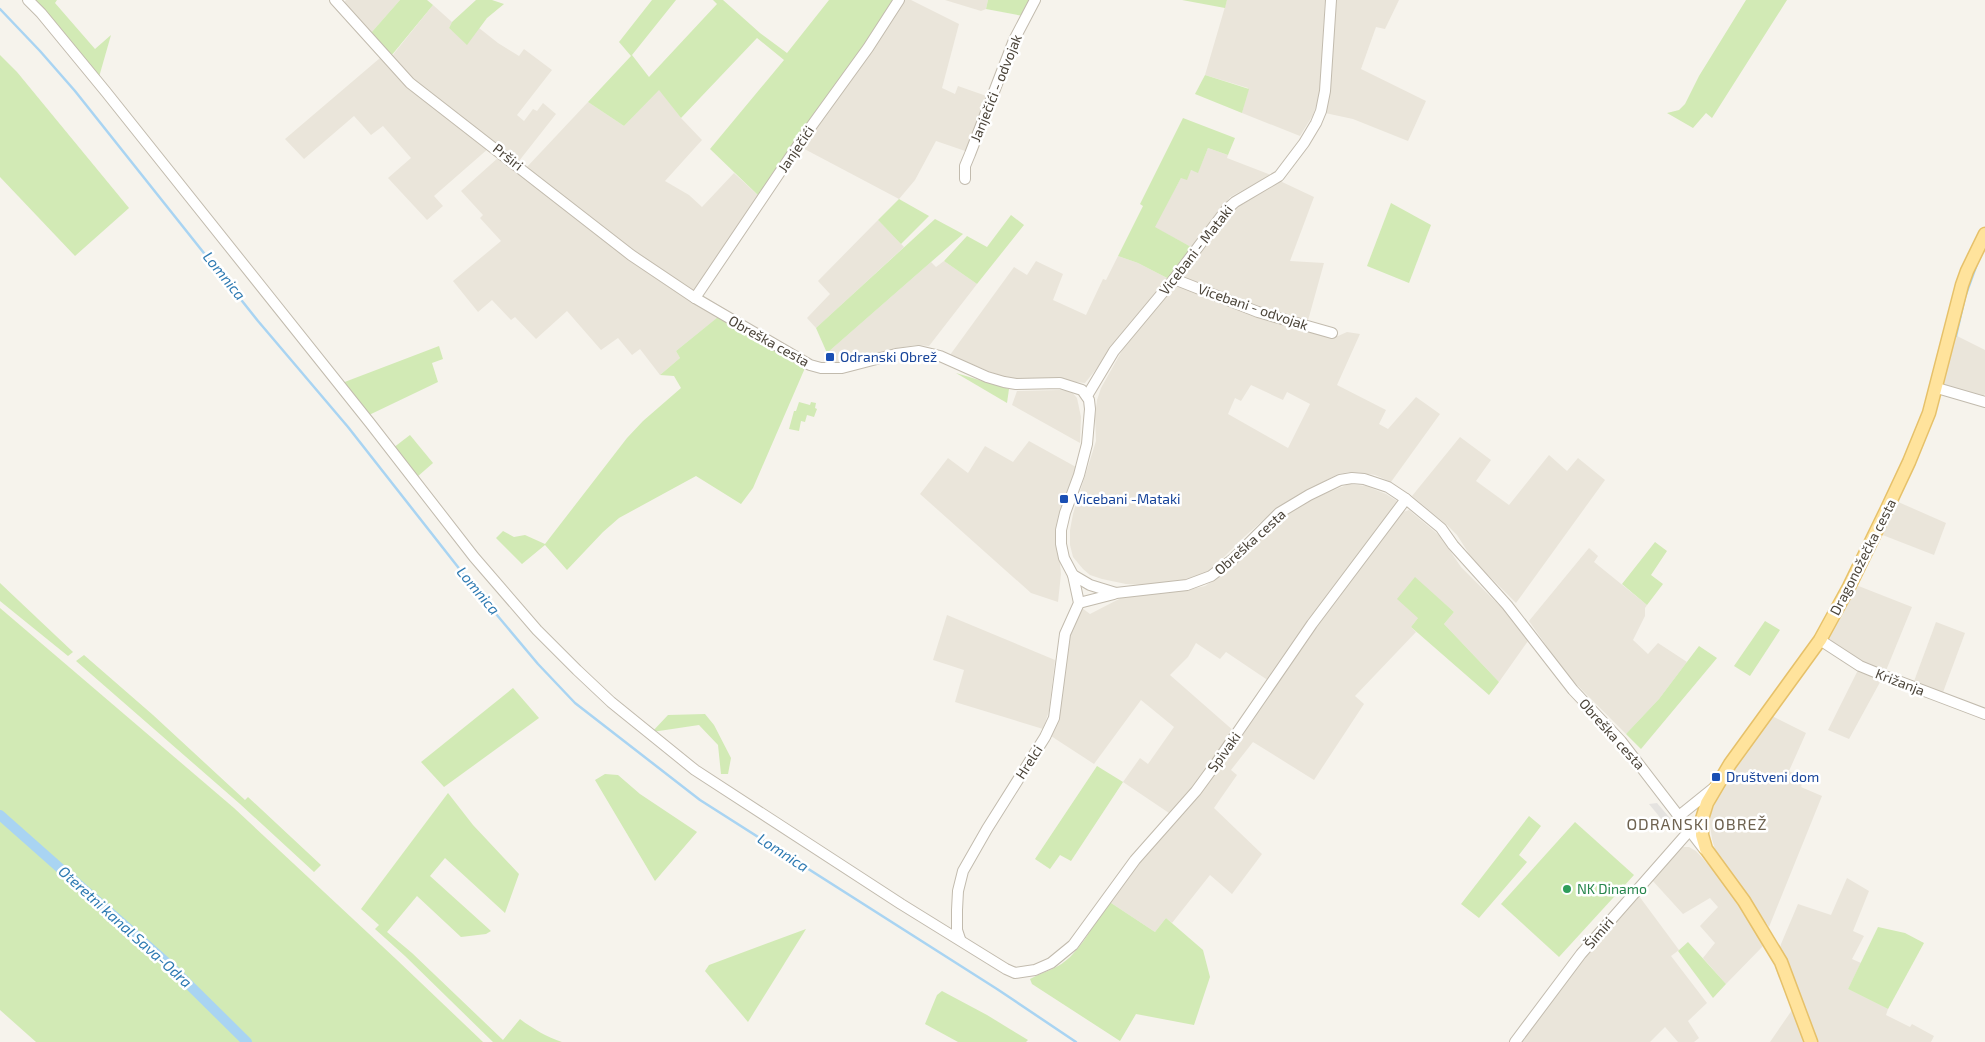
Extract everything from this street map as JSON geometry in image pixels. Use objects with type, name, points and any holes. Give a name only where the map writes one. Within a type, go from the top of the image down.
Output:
[{"type":"main road","name":"Dragonožečka cesta","points":[[1709,855],[1703,840],[1702,819],[1707,803],[1820,640],[1849,587],[1909,462],[1937,388],[1962,285],[1985,234]]},
{"type":"main road","name":"Obreška cesta","points":[[1709,855],[1744,901],[1781,962],[1811,1042]]},
{"type":"street","points":[[28,0],[41,13],[106,92],[370,423],[474,557],[537,630],[624,713],[695,770],[901,904],[960,939]]},
{"type":"street","name":"Prširi","points":[[335,0],[394,65],[429,99],[489,143],[631,255],[695,298]]},
{"type":"street","name":"Janječići","points":[[695,298],[805,135],[868,48],[898,0]]},
{"type":"street","name":"Janječići - odvojak","points":[[965,179],[966,166],[970,154],[1014,40],[1035,0]]},
{"type":"street","name":"Vicebani - Mataki","points":[[1087,396],[1114,351],[1174,280],[1230,205],[1270,182],[1286,169],[1316,122],[1321,111],[1325,91],[1330,0]]},
{"type":"street","name":"Vicebani - odvojak","points":[[1174,280],[1258,312],[1332,333]]},
{"type":"street","name":"Obreška cesta","points":[[695,298],[810,365],[821,368],[842,368],[902,353],[919,351],[940,356],[979,374],[1004,382],[1016,384],[1060,383],[1078,388],[1087,396]]},
{"type":"street","points":[[1937,388],[1985,402]]},
{"type":"street","points":[[1087,396],[1090,409],[1087,444],[1080,475],[1065,513],[1061,530],[1064,558],[1074,575],[1078,604],[1116,593]]},
{"type":"street","name":"Obreška cesta","points":[[1074,575],[1090,585],[1116,593],[1187,585],[1211,576],[1233,559],[1279,514],[1309,495],[1340,480],[1352,478],[1377,482],[1406,499],[1441,528],[1453,545],[1513,613],[1573,690],[1620,741],[1709,855]]},
{"type":"street","name":"Spivaki","points":[[960,939],[1015,973],[1035,970],[1051,963],[1064,954],[1078,939],[1135,860],[1196,791],[1312,624],[1406,499]]},
{"type":"street","name":"Hrelci","points":[[960,939],[957,930],[957,910],[958,891],[963,870],[1050,728],[1057,705],[1065,634],[1078,604]]},
{"type":"street","name":"Križanja","points":[[1820,640],[1877,674],[1985,714]]},
{"type":"street","points":[[1679,816],[1718,785]]},
{"type":"street","name":"Šimiri","points":[[1515,1042],[1580,954],[1690,830]]},
{"type":"shaded area","points":[[346,0],[400,0],[371,33],[392,56],[433,5],[452,22],[449,28],[467,44],[479,28],[519,56],[524,49],[552,70],[517,115],[524,121],[533,109],[537,111],[543,103],[556,114],[519,161],[526,168],[588,102],[624,126],[659,89],[681,118],[702,140],[665,181],[689,195],[702,207],[734,173],[760,197],[696,291],[727,310],[676,351],[680,358],[660,375],[640,349],[632,355],[618,338],[601,350],[567,311],[536,339],[515,317],[511,320],[492,300],[478,312],[453,281],[501,241],[480,218],[483,215],[461,191],[499,157],[489,148],[434,196],[443,206],[427,220],[388,178],[411,158],[383,126],[371,135],[354,116],[304,159],[285,139],[380,58],[338,10]]},
{"type":"shaded area","points":[[895,0],[911,0],[959,24],[942,88],[955,94],[958,86],[995,99],[974,154],[936,141],[915,180],[899,199],[795,144]]},
{"type":"shaded area","points":[[945,0],[988,0],[986,9],[981,11]]},
{"type":"shaded area","points":[[1227,0],[1325,0],[1320,94],[1313,115],[1300,136],[1242,113],[1248,88],[1205,75]]},
{"type":"shaded area","points":[[1334,0],[1399,0],[1385,29],[1376,27],[1361,69],[1426,101],[1408,141],[1353,119],[1325,113],[1331,82]]},
{"type":"shaded area","points":[[1208,148],[1228,155],[1227,158],[1271,175],[1230,197],[1193,248],[1154,227],[1181,178],[1191,170],[1198,172]]},
{"type":"shaded area","points":[[1280,181],[1314,197],[1290,261],[1324,263],[1307,324],[1181,280],[1231,213],[1242,204]]},
{"type":"shaded area","points":[[878,220],[904,247],[816,328],[807,318],[830,294],[818,281]]},
{"type":"shaded area","points":[[1118,256],[1138,263],[1169,279],[1085,383],[1057,380],[1016,380],[998,375],[950,355],[1014,267],[1027,275],[1036,261],[1063,274],[1053,300],[1086,315],[1103,279],[1106,280]]},
{"type":"shaded area","points":[[944,261],[977,284],[929,346],[916,345],[897,348],[831,365],[827,353],[931,262],[936,267]]},
{"type":"shaded area","points":[[1176,284],[1276,321],[1338,336],[1347,332],[1360,334],[1337,385],[1386,410],[1379,424],[1388,429],[1416,397],[1440,414],[1391,482],[1375,475],[1362,473],[1349,472],[1338,474],[1277,508],[1204,574],[1186,580],[1145,585],[1126,584],[1102,579],[1090,575],[1073,557],[1070,545],[1070,530],[1073,514],[1096,441],[1095,416],[1097,400],[1101,388],[1124,347]],"holes":[[[1251,385],[1283,400],[1287,392],[1310,404],[1288,448],[1228,414],[1235,398],[1241,401]]]},
{"type":"shaded area","points":[[1955,335],[1985,350],[1985,394],[1982,398],[1946,387],[1943,384]]},
{"type":"shaded area","points":[[1017,391],[1071,391],[1077,398],[1081,417],[1080,443],[1012,405]]},
{"type":"shaded area","points":[[1460,437],[1491,460],[1476,481],[1509,505],[1549,455],[1567,471],[1578,458],[1605,480],[1516,603],[1473,560],[1457,535],[1412,496]]},
{"type":"shaded area","points":[[1029,441],[1085,472],[1069,512],[1060,511],[1057,530],[1061,574],[1058,602],[1031,593],[920,494],[948,458],[968,473],[985,446],[1013,462]]},
{"type":"shaded area","points":[[1349,484],[1366,486],[1386,494],[1397,501],[1394,509],[1269,681],[1226,652],[1220,659],[1196,643],[1188,657],[1170,675],[1235,732],[1192,788],[1169,813],[1123,782],[1140,758],[1148,764],[1174,727],[1141,700],[1094,764],[1051,736],[1061,705],[1066,649],[1070,632],[1082,608],[1090,614],[1121,598],[1188,590],[1205,586],[1229,570],[1242,555],[1294,509]]},
{"type":"shaded area","points":[[1896,501],[1946,523],[1934,555],[1880,534]]},
{"type":"shaded area","points":[[1409,510],[1440,536],[1461,567],[1511,617],[1528,641],[1499,682],[1444,624],[1454,612],[1415,578],[1418,618],[1411,627],[1416,632],[1355,696],[1364,704],[1314,780],[1253,742],[1231,770],[1237,775],[1214,808],[1262,854],[1232,894],[1210,875],[1172,923],[1166,918],[1155,932],[1108,901],[1222,764],[1313,630],[1403,512]]},
{"type":"shaded area","points":[[1589,548],[1598,556],[1594,562],[1647,605],[1645,616],[1633,640],[1648,654],[1658,643],[1687,662],[1659,699],[1626,734],[1567,675],[1529,621]]},
{"type":"shaded area","points":[[1856,585],[1912,607],[1885,673],[1849,739],[1828,730],[1859,668],[1833,655],[1828,636]]},
{"type":"shaded area","points":[[947,615],[1055,660],[1049,711],[1043,729],[955,702],[964,670],[933,660]]},
{"type":"shaded area","points":[[1936,622],[1965,633],[1942,695],[1913,684]]},
{"type":"shaded area","points":[[1772,716],[1806,733],[1789,771],[1804,779],[1801,787],[1822,796],[1769,927],[1717,856],[1709,818],[1717,799],[1742,756]]},
{"type":"shaded area","points":[[1657,803],[1675,824],[1672,827],[1667,826],[1649,804]]},
{"type":"shaded area","points":[[1683,847],[1689,847],[1696,851],[1723,881],[1742,907],[1763,946],[1726,984],[1703,958],[1715,943],[1700,926],[1718,907],[1710,898],[1683,914],[1652,880]]},
{"type":"shaded area","points":[[1847,878],[1869,891],[1853,931],[1864,936],[1852,959],[1861,963],[1848,989],[1888,1009],[1886,1015],[1910,1027],[1912,1024],[1934,1036],[1931,1042],[1770,1042],[1792,1010],[1775,967],[1781,944],[1798,904],[1831,915]]},
{"type":"shaded area","points":[[1639,896],[1679,950],[1671,956],[1707,1003],[1688,1021],[1699,1038],[1694,1042],[1678,1042],[1665,1027],[1650,1042],[1520,1042],[1583,957]]},
{"type":"green space","points":[[32,0],[57,0],[55,3],[95,49],[111,35],[99,77]]},
{"type":"green space","points":[[400,0],[427,0],[433,5],[391,56],[371,33]]},
{"type":"green space","points":[[476,0],[492,0],[504,4],[487,18],[467,45],[449,28],[452,22]]},
{"type":"green space","points":[[652,0],[676,0],[632,55],[649,77],[717,4],[713,0],[723,0],[760,33],[787,53],[829,0],[895,0],[760,197],[710,149],[784,60],[757,38],[681,118],[659,90],[624,126],[588,102],[631,56],[619,42]]},
{"type":"green space","points":[[988,0],[1031,0],[1023,16],[986,9]]},
{"type":"green space","points":[[1182,0],[1227,0],[1225,8]]},
{"type":"green space","points":[[1746,0],[1787,0],[1712,118],[1706,113],[1693,128],[1667,113],[1679,110],[1685,104],[1699,76]]},
{"type":"green space","points":[[0,55],[17,72],[129,208],[75,256],[0,177]]},
{"type":"green space","points":[[1205,75],[1249,89],[1242,113],[1195,94]]},
{"type":"green space","points":[[1183,118],[1235,138],[1228,155],[1208,148],[1198,173],[1191,170],[1187,180],[1181,178],[1155,227],[1193,248],[1169,279],[1138,263],[1118,256],[1143,206],[1140,204]]},
{"type":"green space","points":[[899,199],[929,216],[901,244],[878,220]]},
{"type":"green space","points":[[1391,203],[1431,225],[1409,283],[1367,266]]},
{"type":"green space","points":[[1011,215],[1024,225],[977,284],[944,261],[967,236],[987,247]]},
{"type":"green space","points":[[935,219],[963,234],[827,353],[816,328]]},
{"type":"green space","points":[[718,317],[805,368],[753,488],[741,504],[696,476],[619,518],[567,570],[545,545],[522,564],[496,538],[503,531],[514,537],[525,535],[545,544],[627,438],[643,421],[681,388],[674,376],[660,375],[680,358],[676,351]]},
{"type":"green space","points":[[439,346],[443,359],[432,363],[438,382],[369,415],[342,383]]},
{"type":"green space","points":[[956,373],[1009,389],[1007,403]]},
{"type":"green space","points":[[799,402],[810,405],[811,402],[816,403],[815,408],[817,409],[814,417],[807,415],[805,422],[801,421],[799,431],[789,429],[794,411],[796,411]]},
{"type":"green space","points":[[410,435],[433,463],[417,477],[393,448]]},
{"type":"green space","points":[[1655,542],[1667,551],[1651,575],[1663,584],[1647,605],[1622,584]]},
{"type":"green space","points":[[1415,577],[1454,612],[1444,624],[1499,682],[1489,695],[1411,627],[1418,618],[1397,599]]},
{"type":"green space","points":[[0,583],[73,652],[68,656],[0,601]]},
{"type":"green space","points":[[0,608],[234,808],[483,1042],[36,1042],[0,1010]]},
{"type":"green space","points":[[1765,621],[1780,630],[1750,676],[1734,666]]},
{"type":"green space","points":[[1699,646],[1717,658],[1641,749],[1626,734],[1659,699]]},
{"type":"green space","points":[[84,655],[153,715],[245,800],[248,797],[321,865],[314,872],[240,804],[76,661]]},
{"type":"green space","points":[[513,688],[539,718],[444,787],[421,762]]},
{"type":"green space","points":[[705,714],[714,725],[731,758],[728,774],[721,774],[718,745],[699,725],[652,732],[668,715]]},
{"type":"green space","points":[[1097,766],[1123,782],[1071,861],[1060,855],[1050,869],[1035,859]]},
{"type":"green space","points":[[605,774],[618,775],[640,794],[697,832],[655,881],[595,780]]},
{"type":"green space","points":[[448,793],[473,825],[519,874],[505,913],[445,858],[430,876],[491,931],[486,934],[461,937],[417,896],[387,932],[412,953],[503,1040],[520,1019],[540,1032],[562,1042],[493,1042],[375,929],[379,925],[361,909]]},
{"type":"green space","points":[[1529,816],[1541,826],[1519,855],[1527,862],[1479,918],[1461,904]]},
{"type":"green space","name":"NK Dinamo","points":[[1575,822],[1634,875],[1559,957],[1501,904]]},
{"type":"green space","points":[[1108,901],[1155,932],[1166,918],[1203,950],[1210,977],[1194,1025],[1136,1014],[1120,1041],[1032,984],[1030,979],[1058,966],[1073,954]]},
{"type":"green space","points":[[1878,927],[1905,933],[1924,943],[1888,1009],[1848,989]]},
{"type":"green space","points":[[806,929],[748,1022],[705,971],[709,965]]},
{"type":"green space","points":[[1688,942],[1726,984],[1713,998],[1678,951]]},
{"type":"green space","points":[[942,991],[1028,1040],[1026,1042],[958,1042],[925,1024],[937,995]]},
{"type":"waterway","name":"Lomnica","points":[[0,9],[75,91],[258,321],[348,427],[476,590],[538,664],[575,703],[700,800],[997,989],[1076,1042]]},
{"type":"waterway","points":[[1956,336],[1965,297],[1978,261]]},
{"type":"waterway","name":"Oteretni kanal Sava-Odra","points":[[0,815],[166,962],[247,1042]]},
{"type":"place","name":"Odranski Obrež","points":[[830,357]]},
{"type":"place","name":"Vicebani -Mataki","points":[[1064,499]]},
{"type":"place","name":"Društveni dom","points":[[1716,777]]},
{"type":"place","name":"NK Dinamo","points":[[1567,889]]},
{"type":"district","name":"ODRANSKI OBREŽ","points":[[1697,824]]}]
